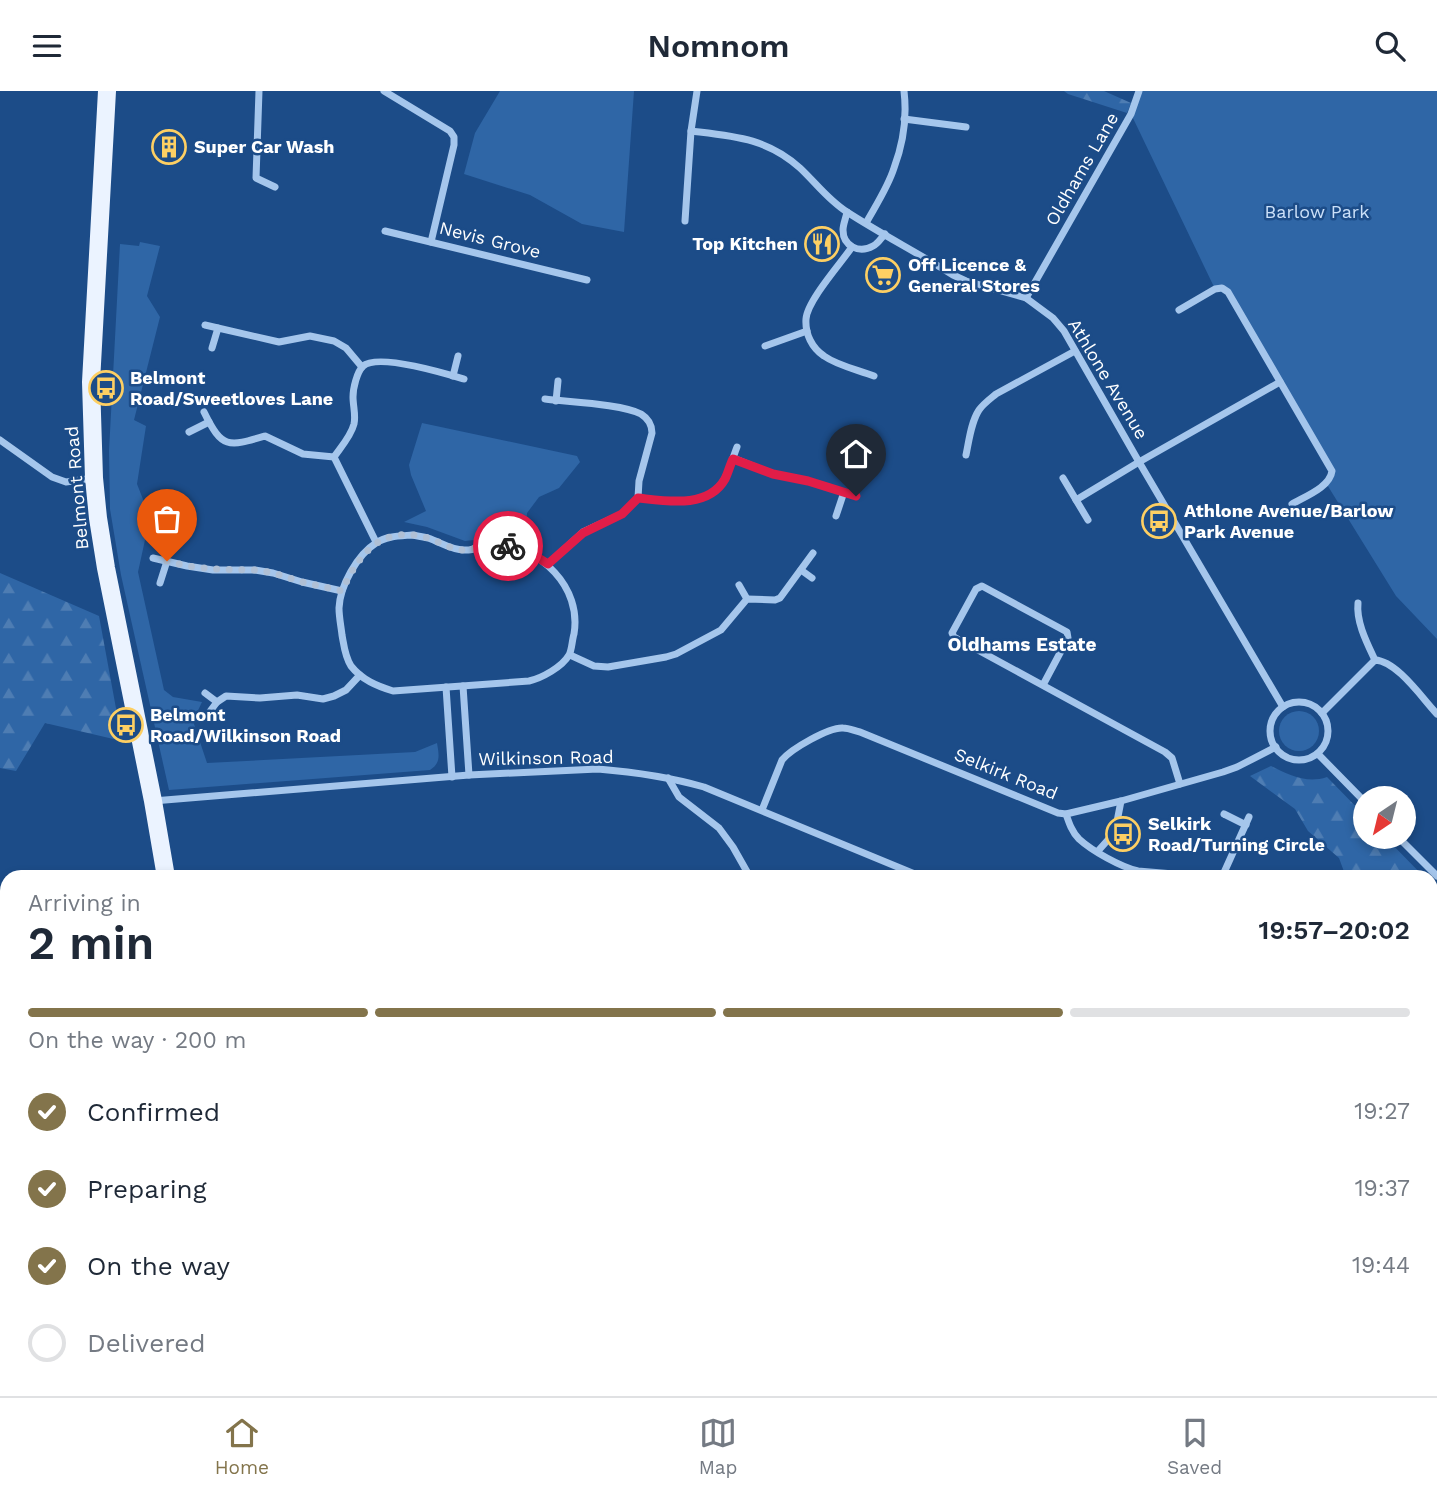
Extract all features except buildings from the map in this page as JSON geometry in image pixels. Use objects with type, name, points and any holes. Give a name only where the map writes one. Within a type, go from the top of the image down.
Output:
[{"type":"main road","name":"Belmont Road","points":[[107,91],[91,382],[94,478],[106,568],[165,870]]},
{"type":"street","points":[[259,91],[256,178],[275,187]]},
{"type":"street","points":[[384,91],[450,131],[454,137],[431,242]]},
{"type":"street","points":[[685,221],[691,131],[697,91]]},
{"type":"street","points":[[866,223],[894,169],[904,119],[904,91]]},
{"type":"street","name":"Oldhams Lane","points":[[1026,298],[1131,114],[1139,91]]},
{"type":"street","points":[[904,119],[966,127]]},
{"type":"street","name":"Athlone Avenue","points":[[691,131],[741,137],[767,145],[801,169],[825,195],[866,223],[966,281],[1026,298],[1053,318],[1064,331],[1283,707]]},
{"type":"street","points":[[848,212],[843,231],[852,247],[859,250],[871,247],[885,234]]},
{"type":"street","name":"Nevis Grove","points":[[385,231],[587,280]]},
{"type":"street","points":[[852,247],[813,302],[806,318],[807,331],[815,349],[826,358],[874,376]]},
{"type":"street","points":[[1179,310],[1215,289],[1222,288],[1228,292],[1332,471],[1331,478],[1326,483],[1292,504]]},
{"type":"street","points":[[205,325],[279,342],[310,336],[334,341],[346,348],[362,367]]},
{"type":"street","points":[[212,348],[218,328]]},
{"type":"street","points":[[765,346],[807,331]]},
{"type":"street","points":[[966,455],[975,419],[986,402],[1075,351]]},
{"type":"street","points":[[453,376],[458,356]]},
{"type":"street","points":[[334,457],[354,422],[353,397],[362,367],[376,361],[388,361],[464,379]]},
{"type":"street","points":[[556,401],[558,381]]},
{"type":"street","points":[[1076,500],[1280,382]]},
{"type":"street","points":[[545,400],[635,411],[652,426],[639,481],[638,498],[622,514],[583,533],[548,564]]},
{"type":"street","points":[[204,412],[212,429],[227,442],[237,444],[265,436],[303,454],[334,457]]},
{"type":"street","points":[[189,432],[209,422]]},
{"type":"street","points":[[0,440],[52,477],[66,482],[94,478]]},
{"type":"street","points":[[638,498],[676,502],[708,495],[725,479],[737,447]]},
{"type":"street","points":[[334,457],[376,542]]},
{"type":"street","points":[[733,459],[773,474],[808,481],[856,496]]},
{"type":"street","points":[[1063,478],[1088,520]]},
{"type":"street","points":[[836,516],[844,492]]},
{"type":"street","points":[[412,535],[453,549],[472,550],[492,544],[529,552],[548,564],[569,594],[574,608],[575,625],[570,655],[554,670],[530,681],[393,691],[379,687],[360,675],[350,664],[345,653],[339,608],[342,591],[351,572],[376,542],[395,536],[412,535]]},
{"type":"street","points":[[747,599],[768,601],[780,598],[813,553]]},
{"type":"street","points":[[153,558],[187,566],[274,573],[342,591]]},
{"type":"street","points":[[160,583],[167,561]]},
{"type":"street","points":[[801,570],[812,577]]},
{"type":"street","points":[[739,585],[747,599]]},
{"type":"street","points":[[1043,685],[1068,638],[1067,632],[982,586],[976,589],[953,633],[954,638],[1166,752],[1172,758],[1180,784]]},
{"type":"street","points":[[570,655],[594,666],[608,667],[666,657],[721,629],[747,599]]},
{"type":"street","points":[[1358,603],[1357,609],[1366,640],[1375,660]]},
{"type":"street","points":[[1322,713],[1375,660],[1382,660],[1397,670],[1437,714]]},
{"type":"street","points":[[205,718],[217,702],[226,696],[265,698],[298,695],[323,699],[346,690],[360,675]]},
{"type":"street","points":[[463,686],[469,775]]},
{"type":"street","points":[[446,687],[452,777]]},
{"type":"street","points":[[205,693],[217,702]]},
{"type":"street","points":[[1303,702],[1322,713],[1327,722],[1328,733],[1326,743],[1318,754],[1299,760],[1287,758],[1279,752],[1270,733],[1271,723],[1283,707],[1303,702]]},
{"type":"street","name":"Selkirk Road","points":[[762,810],[787,754],[833,729],[844,728],[860,732],[1066,814],[1237,767],[1276,747]]},
{"type":"street","points":[[1318,754],[1353,790]]},
{"type":"street","name":"Wilkinson Road","points":[[153,801],[469,775],[598,769],[668,778],[704,787],[905,870]]},
{"type":"street","points":[[668,778],[679,797],[719,828],[746,870]]},
{"type":"street","points":[[1098,851],[1115,832],[1121,801]]},
{"type":"street","points":[[1066,814],[1078,838],[1134,870]]},
{"type":"street","points":[[1224,814],[1247,821],[1225,870]]},
{"type":"street","points":[[1410,849],[1431,870]]},
{"type":"green space","points":[[500,91],[634,91],[624,232],[582,224],[530,195],[464,174],[475,133]]},
{"type":"green space","points":[[1064,91],[1104,91],[1131,103],[1127,113]]},
{"type":"green space","name":"Barlow Park","points":[[1139,91],[1437,91],[1437,639],[1396,596],[1326,483],[1332,471],[1228,292],[1215,289],[1131,114]]},
{"type":"green space","points":[[140,242],[160,246],[147,296],[160,317],[134,420],[146,426],[137,484],[150,517],[138,572],[164,690],[173,697],[202,702],[193,721],[207,763],[415,752],[437,743],[438,762],[430,770],[169,790],[121,575],[110,509],[109,451],[120,244],[139,246]]},
{"type":"green space","points":[[422,423],[577,456],[580,462],[559,488],[539,497],[527,513],[526,527],[531,538],[520,535],[465,541],[404,522],[426,511],[409,465]]},
{"type":"green space","points":[[0,573],[99,616],[122,741],[45,723],[16,771],[0,768]]},
{"type":"green space","points":[[1299,711],[1313,717],[1319,731],[1313,745],[1299,751],[1285,745],[1279,731],[1285,717]]},
{"type":"green space","points":[[1271,766],[1305,779],[1327,777],[1353,804],[1353,849],[1397,849],[1417,870],[1343,870],[1339,858],[1308,831],[1295,809],[1250,776]]},
{"type":"way so far","points":[[167,561],[212,569],[274,573],[342,591],[364,554],[376,542],[395,536],[427,538],[453,549],[463,550],[492,544],[508,546]]},
{"type":"place","name":"Super Car Wash","points":[[169,147]]},
{"type":"place","name":"Top Kitchen","points":[[822,244]]},
{"type":"place","name":"Off Licence & General Stores","points":[[883,275]]},
{"type":"place","name":"Belmont Road/Sweetloves Lane","points":[[106,388]]},
{"type":"place","name":"Athlone Avenue/Barlow Park Avenue","points":[[1159,521]]},
{"type":"place","name":"Belmont Road/Wilkinson Road","points":[[126,725]]},
{"type":"place","name":"Selkirk Road/Turning Circle","points":[[1123,834]]},
{"type":"district","name":"Oldhams Estate","points":[[1022,644]]},
{"type":"route","points":[[508,546],[529,552],[548,564],[583,533],[622,514],[638,498],[676,502],[708,495],[725,479],[733,459],[773,474],[808,481],[856,496]]}]
